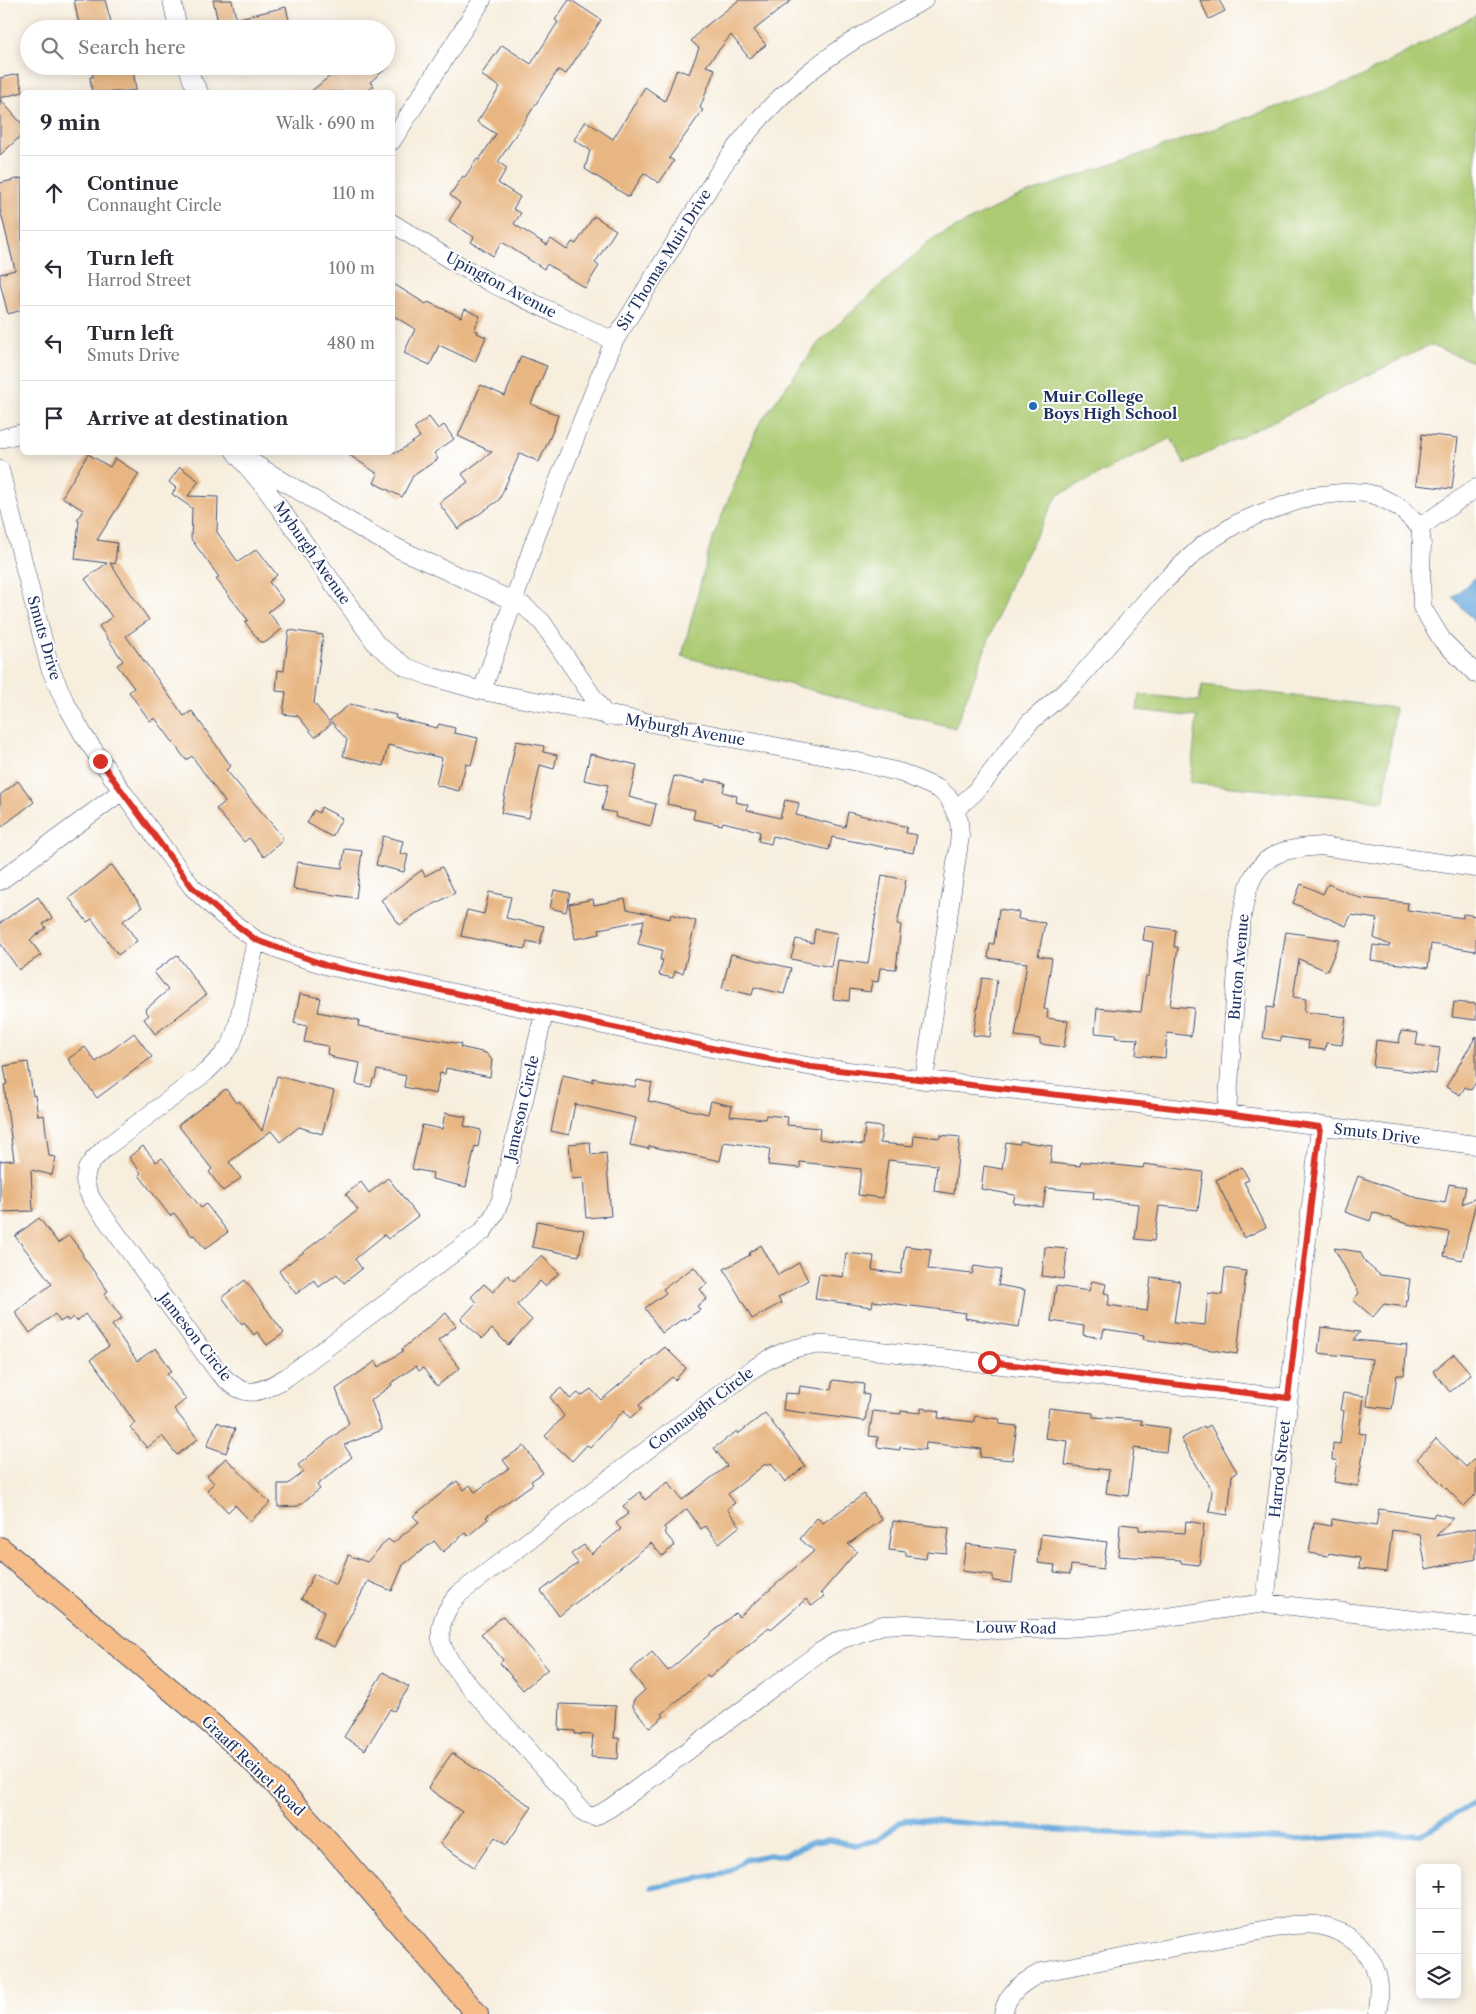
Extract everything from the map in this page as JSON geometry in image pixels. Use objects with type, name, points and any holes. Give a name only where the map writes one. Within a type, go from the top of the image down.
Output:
[{"type":"main road","name":"Graaff Reinet Road","points":[[0,1548],[188,1704],[263,1772],[326,1838],[477,2014]]},
{"type":"street","points":[[172,0],[176,20]]},
{"type":"street","points":[[395,136],[482,0]]},
{"type":"street","name":"Sir Thomas Muir Drive","points":[[482,691],[537,534],[614,341],[722,167],[739,141],[758,119],[778,98],[822,61],[884,21],[924,0]]},
{"type":"street","points":[[191,75],[198,90]]},
{"type":"street","name":"Upington Avenue","points":[[395,225],[489,282],[614,341]]},
{"type":"street","points":[[0,439],[20,434]]},
{"type":"street","name":"Myburgh Avenue","points":[[238,455],[266,489],[377,645],[406,667],[429,676],[482,691],[884,768],[924,781],[939,789],[950,798],[956,809]]},
{"type":"street","points":[[240,455],[367,532],[399,549],[524,606],[542,622],[606,716]]},
{"type":"street","name":"Smuts Drive","points":[[0,470],[50,668],[65,702],[84,736],[192,887],[222,914],[256,940],[328,966],[812,1067],[1227,1114],[1476,1145]]},
{"type":"street","points":[[1420,526],[1476,488]]},
{"type":"street","points":[[924,1080],[960,836],[956,809],[987,778],[1029,723],[1074,684],[1160,585],[1203,544],[1236,524],[1272,508],[1312,496],[1352,492],[1378,496],[1399,507],[1420,526],[1422,546],[1422,607],[1442,640],[1476,674]]},
{"type":"street","points":[[0,881],[122,791]]},
{"type":"street","name":"Burton Avenue","points":[[1227,1114],[1240,936],[1245,905],[1254,875],[1268,861],[1280,851],[1321,846],[1476,868]]},
{"type":"street","name":"Jameson Circle","points":[[256,940],[238,1024],[232,1043],[206,1072],[105,1148],[87,1169],[85,1180],[86,1189],[92,1200],[218,1372],[232,1386],[243,1390],[254,1392],[269,1388],[287,1377],[483,1231],[494,1216],[501,1199],[544,1012]]},
{"type":"street","name":"Harrod Street","points":[[1265,1603],[1320,1127]]},
{"type":"street","name":"Connaught Circle","points":[[610,1808],[594,1817],[585,1814],[470,1685],[447,1654],[441,1640],[444,1617],[449,1605],[459,1594],[772,1357],[790,1349],[812,1344],[828,1345],[1288,1398]]},
{"type":"street","name":"Louw Road","points":[[610,1808],[820,1652],[840,1640],[883,1625],[908,1624],[997,1630],[1066,1628],[1118,1624],[1265,1603],[1476,1627]]},
{"type":"street","points":[[1003,2014],[1012,1992],[1026,1980],[1042,1972],[1272,1928],[1320,1925],[1354,1940],[1366,1951],[1380,1985],[1377,2014]]},
{"type":"green space","points":[[1476,15],[1476,363],[1430,345],[1185,464],[1171,438],[1058,495],[1010,584],[955,728],[682,656],[711,542],[759,424],[819,342],[929,241],[1014,198],[1355,80]]},
{"type":"green space","points":[[1202,685],[1395,708],[1384,801],[1190,783],[1197,717],[1137,710],[1139,694],[1199,701]]},
{"type":"water","points":[[1476,577],[1476,624],[1453,597]]},
{"type":"building","points":[[74,0],[105,0],[111,20],[78,20]]},
{"type":"building","points":[[213,0],[232,0],[236,18],[218,20]]},
{"type":"building","points":[[569,0],[601,20],[566,74],[558,70],[498,162],[507,168],[498,183],[520,197],[513,209],[521,213],[514,224],[547,245],[551,239],[567,250],[572,242],[576,244],[594,216],[616,230],[595,263],[599,266],[585,288],[547,264],[544,269],[502,242],[493,256],[471,242],[474,237],[449,221],[460,203],[450,195],[477,159],[479,160],[496,134],[477,122],[500,87],[481,75],[502,45],[531,64],[558,22],[555,20]]},
{"type":"building","points":[[739,0],[792,0],[754,30],[766,45],[749,58],[731,35],[706,66],[715,69],[700,108],[703,110],[669,158],[674,161],[659,183],[644,173],[629,197],[585,169],[590,150],[574,140],[586,121],[613,139],[645,87],[665,101],[677,69],[689,74],[699,48],[691,41],[702,29]]},
{"type":"building","points":[[1200,0],[1219,0],[1225,11],[1209,19]]},
{"type":"building","points":[[286,7],[289,20],[231,20]]},
{"type":"building","points":[[18,74],[22,90],[20,90],[20,93],[0,98],[0,78]]},
{"type":"building","points":[[93,75],[134,75],[136,90],[92,90],[90,77],[93,77]]},
{"type":"building","points":[[378,75],[370,82],[374,86],[369,90],[312,90],[330,76]]},
{"type":"building","points":[[0,99],[20,122],[20,137],[0,155]]},
{"type":"building","points":[[20,178],[20,311],[8,314],[0,283],[0,274],[15,270],[0,209],[0,183]]},
{"type":"building","points":[[395,285],[426,304],[428,302],[461,317],[465,309],[480,316],[474,330],[486,337],[475,362],[439,345],[430,365],[404,353],[415,329],[395,317]]},
{"type":"building","points":[[521,356],[547,366],[531,404],[558,415],[552,433],[539,462],[520,453],[499,500],[458,529],[439,503],[468,482],[462,474],[492,452],[458,436],[481,385],[505,396]]},
{"type":"building","points":[[429,417],[438,429],[444,425],[454,439],[434,453],[438,459],[413,476],[402,497],[374,483],[378,474],[350,455],[395,455],[395,452],[398,452],[420,437],[414,428]]},
{"type":"building","points":[[1422,434],[1458,438],[1452,489],[1416,485]]},
{"type":"building","points":[[87,455],[110,467],[115,458],[139,474],[97,540],[117,543],[115,564],[110,563],[149,620],[126,636],[184,716],[192,711],[231,766],[226,770],[282,836],[282,841],[264,857],[249,838],[244,842],[216,809],[225,802],[192,756],[186,760],[155,718],[150,721],[129,692],[134,688],[117,665],[123,661],[99,626],[112,617],[85,579],[107,563],[75,559],[79,521],[77,520],[83,510],[62,497]]},
{"type":"building","points":[[180,467],[199,481],[188,496],[218,497],[217,532],[238,562],[257,549],[277,575],[269,582],[283,600],[268,612],[282,629],[266,642],[260,642],[245,622],[248,620],[216,579],[219,577],[191,539],[192,508],[172,494],[176,488],[169,482]]},
{"type":"building","points":[[289,630],[323,635],[314,703],[331,724],[315,737],[298,716],[283,714],[286,692],[276,691],[278,670],[284,671]]},
{"type":"building","points":[[350,704],[396,715],[395,718],[437,728],[439,724],[455,728],[454,733],[478,738],[471,765],[466,764],[459,791],[436,785],[442,758],[388,745],[383,766],[343,756],[347,740],[330,720]]},
{"type":"building","points":[[516,741],[544,746],[543,752],[557,755],[554,769],[540,765],[529,818],[501,813]]},
{"type":"building","points":[[590,754],[637,765],[629,797],[656,804],[651,826],[615,817],[616,813],[602,810],[608,785],[584,780]]},
{"type":"building","points":[[674,776],[705,783],[705,779],[725,783],[723,792],[737,796],[736,802],[748,805],[747,810],[780,818],[785,800],[799,803],[796,815],[845,827],[848,812],[907,827],[906,833],[917,835],[913,853],[832,837],[829,850],[773,836],[771,844],[758,841],[760,832],[723,822],[722,825],[693,819],[695,810],[667,804]]},
{"type":"building","points":[[18,781],[34,802],[0,828],[0,795]]},
{"type":"building","points":[[321,807],[342,818],[332,837],[307,823],[314,810],[319,813]]},
{"type":"building","points":[[383,836],[403,841],[400,853],[408,855],[404,872],[376,865]]},
{"type":"building","points":[[345,849],[362,851],[356,898],[293,889],[297,862],[342,868]]},
{"type":"building","points":[[112,865],[142,907],[123,921],[137,941],[118,955],[92,919],[87,922],[69,898]]},
{"type":"building","points":[[442,867],[455,893],[417,913],[400,925],[381,900],[422,870],[425,876]]},
{"type":"building","points":[[882,875],[906,880],[897,924],[901,925],[896,969],[880,968],[878,982],[872,981],[870,992],[850,989],[849,1001],[833,999],[838,960],[868,964]]},
{"type":"building","points":[[1301,884],[1323,894],[1328,884],[1360,898],[1408,903],[1407,910],[1463,918],[1463,914],[1476,916],[1476,951],[1431,944],[1428,968],[1371,960],[1373,945],[1389,947],[1390,945],[1374,938],[1377,919],[1351,915],[1346,926],[1293,903]]},
{"type":"building","points":[[554,890],[570,893],[566,912],[550,908]]},
{"type":"building","points":[[489,892],[511,897],[506,918],[544,926],[540,944],[527,941],[525,949],[461,936],[467,910],[484,914]]},
{"type":"building","points":[[38,897],[52,918],[43,924],[46,928],[30,940],[41,955],[19,970],[0,943],[0,923]]},
{"type":"building","points":[[593,899],[594,905],[625,899],[627,909],[670,919],[671,914],[696,921],[683,973],[675,971],[673,978],[659,975],[663,960],[660,960],[662,950],[638,944],[644,920],[599,929],[600,934],[575,939],[569,904]]},
{"type":"building","points":[[999,909],[1019,912],[1018,919],[1045,923],[1038,956],[1052,958],[1044,1009],[1048,1010],[1047,1018],[1068,1021],[1064,1047],[1040,1044],[1040,1039],[1015,1036],[1027,963],[988,958],[990,944],[994,944]]},
{"type":"building","points":[[1145,926],[1176,930],[1174,947],[1178,947],[1170,1006],[1194,1008],[1191,1036],[1167,1033],[1165,1058],[1136,1055],[1138,1039],[1115,1038],[1116,1035],[1095,1033],[1097,1008],[1141,1012],[1146,976],[1149,976],[1153,942],[1143,940]]},
{"type":"building","points":[[815,929],[837,933],[831,967],[791,959],[796,939],[813,943]]},
{"type":"building","points":[[1286,932],[1340,940],[1327,971],[1299,959],[1293,997],[1306,999],[1304,1012],[1346,1017],[1342,1045],[1326,1043],[1325,1050],[1308,1048],[1309,1041],[1281,1037],[1281,1041],[1263,1038],[1267,1007],[1274,1008]]},
{"type":"building","points":[[731,954],[791,968],[784,994],[754,987],[752,995],[722,988]]},
{"type":"building","points":[[177,955],[206,995],[155,1034],[144,1019],[149,1015],[145,1010],[168,990],[154,972]]},
{"type":"building","points":[[982,978],[997,980],[990,1037],[973,1035]]},
{"type":"building","points":[[300,994],[321,998],[318,1012],[359,1020],[358,1026],[461,1044],[460,1047],[486,1053],[492,1060],[490,1077],[446,1068],[445,1074],[440,1073],[436,1094],[404,1087],[406,1076],[377,1070],[371,1087],[356,1084],[360,1063],[333,1058],[333,1056],[327,1054],[328,1046],[304,1042],[307,1026],[294,1023]]},
{"type":"building","points":[[1454,1002],[1476,1004],[1476,1020],[1452,1017]]},
{"type":"building","points":[[1401,1031],[1418,1033],[1416,1045],[1440,1048],[1436,1074],[1373,1067],[1376,1040],[1399,1043]]},
{"type":"building","points":[[134,1033],[152,1057],[97,1098],[68,1059],[85,1047],[96,1062]]},
{"type":"building","points":[[1476,1036],[1476,1082],[1471,1090],[1465,1087],[1460,1095],[1446,1087]]},
{"type":"building","points":[[28,1062],[38,1116],[44,1115],[49,1156],[56,1157],[52,1175],[31,1170],[33,1211],[0,1212],[0,1161],[14,1160],[4,1085],[7,1084],[4,1066]]},
{"type":"building","points":[[563,1075],[593,1082],[593,1078],[635,1087],[637,1080],[652,1083],[648,1101],[708,1114],[711,1101],[732,1106],[730,1116],[765,1119],[766,1115],[788,1117],[787,1125],[820,1128],[819,1139],[863,1145],[865,1125],[882,1127],[880,1143],[913,1146],[914,1135],[940,1138],[940,1135],[960,1137],[954,1194],[934,1191],[937,1165],[888,1160],[883,1198],[858,1195],[861,1169],[800,1162],[800,1168],[768,1165],[770,1149],[762,1147],[724,1142],[720,1161],[649,1146],[649,1149],[630,1145],[636,1118],[575,1104],[569,1135],[551,1131]]},
{"type":"building","points":[[277,1076],[334,1091],[322,1134],[299,1127],[280,1142],[271,1131],[229,1162],[241,1178],[223,1191],[209,1172],[212,1169],[178,1125],[226,1089],[236,1103],[239,1101],[262,1131]]},
{"type":"building","points":[[445,1113],[466,1117],[464,1126],[481,1130],[478,1147],[475,1146],[466,1187],[432,1179],[433,1173],[412,1169],[422,1125],[442,1129]]},
{"type":"building","points":[[1020,1141],[1052,1146],[1050,1163],[1080,1166],[1081,1162],[1088,1162],[1143,1168],[1144,1164],[1203,1172],[1198,1210],[1159,1206],[1154,1241],[1135,1239],[1139,1204],[1093,1199],[1094,1192],[1046,1188],[1043,1207],[1013,1203],[1015,1195],[981,1189],[984,1166],[1002,1169],[1006,1142],[1020,1144]]},
{"type":"building","points":[[590,1142],[591,1155],[606,1153],[611,1216],[586,1218],[583,1178],[572,1179],[569,1144]]},
{"type":"building","points":[[143,1146],[156,1162],[162,1158],[201,1208],[206,1204],[228,1232],[205,1249],[174,1213],[170,1216],[139,1175],[141,1173],[129,1157]]},
{"type":"building","points":[[1242,1167],[1249,1180],[1244,1182],[1266,1227],[1244,1238],[1216,1180]]},
{"type":"building","points":[[1358,1176],[1418,1198],[1445,1203],[1449,1184],[1466,1187],[1462,1204],[1476,1198],[1476,1202],[1462,1260],[1444,1256],[1449,1232],[1407,1224],[1373,1212],[1370,1221],[1345,1212]]},
{"type":"building","points":[[388,1178],[418,1216],[388,1239],[384,1235],[355,1259],[362,1269],[344,1283],[337,1274],[319,1287],[314,1280],[296,1294],[279,1271],[358,1210],[346,1194],[361,1182],[369,1193]]},
{"type":"building","points":[[39,1218],[58,1243],[69,1235],[83,1254],[108,1291],[104,1294],[122,1318],[112,1325],[137,1361],[156,1348],[172,1371],[167,1374],[186,1399],[174,1409],[198,1439],[177,1455],[162,1436],[147,1448],[130,1427],[135,1423],[91,1359],[109,1346],[85,1314],[77,1321],[73,1317],[68,1321],[66,1318],[60,1322],[55,1314],[30,1333],[15,1312],[52,1284],[15,1236]]},
{"type":"building","points":[[537,1221],[584,1230],[579,1256],[532,1247]]},
{"type":"building","points":[[761,1245],[778,1275],[799,1263],[808,1280],[778,1298],[781,1303],[752,1319],[724,1269],[750,1255],[749,1253]]},
{"type":"building","points":[[905,1246],[931,1249],[928,1269],[972,1274],[974,1266],[1001,1270],[998,1285],[1025,1290],[1019,1327],[965,1318],[966,1313],[873,1301],[872,1307],[815,1299],[819,1274],[843,1277],[846,1253],[874,1256],[872,1270],[901,1274]]},
{"type":"building","points":[[1045,1247],[1067,1249],[1064,1279],[1042,1276]]},
{"type":"building","points":[[1334,1248],[1360,1252],[1366,1263],[1380,1275],[1410,1279],[1406,1307],[1384,1304],[1373,1317],[1353,1300],[1359,1293]]},
{"type":"building","points":[[542,1255],[559,1273],[545,1286],[540,1281],[517,1305],[532,1320],[508,1345],[492,1329],[482,1339],[461,1319],[477,1302],[471,1297],[484,1284],[493,1292],[508,1275],[514,1281]]},
{"type":"building","points":[[694,1267],[707,1284],[700,1289],[707,1299],[697,1306],[700,1310],[662,1333],[645,1308],[666,1293],[663,1289]]},
{"type":"building","points":[[1225,1268],[1246,1271],[1237,1354],[1143,1339],[1144,1335],[1104,1329],[1102,1338],[1083,1335],[1084,1326],[1051,1321],[1056,1286],[1089,1291],[1092,1281],[1106,1284],[1104,1293],[1110,1294],[1108,1305],[1147,1311],[1151,1277],[1180,1281],[1174,1322],[1205,1325],[1208,1293],[1222,1295]]},
{"type":"building","points":[[245,1280],[284,1333],[267,1345],[257,1332],[254,1335],[244,1322],[242,1324],[222,1297]]},
{"type":"building","points":[[446,1313],[456,1326],[438,1340],[460,1368],[437,1386],[423,1368],[419,1371],[416,1366],[391,1383],[392,1385],[371,1400],[382,1430],[344,1445],[352,1457],[317,1485],[320,1489],[298,1506],[278,1507],[278,1484],[288,1484],[304,1472],[298,1465],[349,1424],[336,1389],[376,1361],[379,1367],[403,1351],[402,1349]]},
{"type":"building","points":[[1321,1327],[1360,1332],[1354,1340],[1407,1345],[1404,1375],[1397,1375],[1392,1409],[1367,1406],[1372,1359],[1318,1353]]},
{"type":"building","points":[[665,1347],[686,1368],[675,1380],[672,1377],[639,1405],[641,1409],[630,1418],[624,1410],[590,1447],[587,1445],[572,1461],[545,1436],[564,1416],[550,1397],[561,1388],[570,1399],[578,1393],[581,1396],[591,1389],[601,1400]]},
{"type":"building","points":[[1454,1354],[1471,1374],[1450,1392],[1433,1371]]},
{"type":"building","points":[[833,1380],[864,1384],[863,1394],[869,1395],[865,1421],[783,1410],[785,1393],[799,1394],[800,1386],[831,1390]]},
{"type":"building","points":[[1343,1393],[1364,1396],[1359,1433],[1366,1434],[1358,1486],[1334,1482],[1337,1460],[1332,1460],[1333,1443],[1340,1444],[1344,1411],[1340,1410]]},
{"type":"building","points":[[921,1408],[939,1411],[938,1418],[974,1422],[975,1416],[1000,1419],[999,1424],[1017,1426],[1012,1460],[980,1457],[981,1449],[926,1443],[925,1450],[900,1447],[900,1450],[877,1447],[878,1437],[869,1436],[873,1411],[901,1414],[901,1411],[921,1413]]},
{"type":"building","points":[[1049,1408],[1093,1413],[1093,1417],[1142,1420],[1141,1424],[1169,1428],[1166,1452],[1134,1448],[1128,1496],[1106,1493],[1109,1470],[1065,1465],[1068,1441],[1045,1438]]},
{"type":"building","points":[[765,1413],[805,1466],[785,1482],[771,1463],[767,1466],[765,1464],[728,1494],[735,1503],[727,1509],[740,1526],[719,1543],[705,1526],[701,1529],[687,1509],[664,1527],[666,1530],[664,1532],[675,1545],[662,1556],[651,1543],[559,1616],[541,1591],[578,1563],[571,1554],[584,1545],[591,1554],[621,1529],[616,1523],[629,1513],[623,1506],[640,1492],[645,1500],[668,1482],[682,1500],[727,1466],[714,1448],[737,1431],[738,1434]]},
{"type":"building","points":[[217,1422],[235,1429],[226,1453],[207,1446]]},
{"type":"building","points":[[1210,1425],[1237,1472],[1232,1475],[1228,1515],[1209,1512],[1212,1491],[1181,1439],[1204,1426],[1205,1428]]},
{"type":"building","points":[[1436,1439],[1466,1467],[1476,1457],[1476,1494],[1464,1506],[1417,1459]]},
{"type":"building","points":[[524,1446],[543,1473],[531,1481],[533,1484],[486,1517],[488,1519],[468,1536],[465,1533],[443,1552],[434,1541],[403,1565],[392,1591],[368,1581],[334,1647],[313,1637],[325,1611],[301,1599],[314,1574],[336,1585],[348,1555],[367,1562],[388,1539],[393,1543],[419,1522],[413,1516],[457,1481],[464,1490],[470,1485],[475,1492],[509,1468],[503,1460]]},
{"type":"building","points":[[226,1458],[270,1503],[250,1521],[235,1505],[228,1512],[207,1490],[214,1483],[207,1476]]},
{"type":"building","points":[[864,1494],[882,1520],[848,1544],[857,1551],[821,1593],[824,1596],[812,1606],[806,1599],[771,1629],[769,1627],[709,1678],[707,1675],[662,1714],[664,1716],[650,1728],[633,1707],[633,1701],[645,1690],[630,1671],[652,1652],[668,1671],[735,1613],[739,1617],[814,1551],[800,1539],[817,1518],[823,1523]]},
{"type":"building","points":[[1379,1509],[1433,1517],[1435,1513],[1453,1518],[1436,1536],[1476,1528],[1476,1559],[1426,1569],[1420,1534],[1392,1530],[1387,1572],[1359,1569],[1360,1558],[1329,1553],[1328,1556],[1309,1553],[1314,1523],[1331,1526],[1332,1519],[1376,1526]]},
{"type":"building","points":[[893,1521],[949,1528],[946,1553],[927,1551],[926,1559],[906,1556],[906,1552],[889,1550]]},
{"type":"building","points":[[1186,1521],[1204,1524],[1199,1565],[1181,1563],[1181,1560],[1118,1556],[1120,1524],[1139,1526],[1139,1530],[1185,1533]]},
{"type":"building","points":[[1041,1534],[1107,1542],[1103,1569],[1071,1565],[1070,1574],[1054,1572],[1055,1565],[1038,1563]]},
{"type":"building","points":[[966,1544],[1016,1550],[1012,1583],[993,1581],[993,1575],[962,1571]]},
{"type":"building","points":[[503,1616],[548,1669],[523,1690],[500,1663],[503,1660],[481,1634]]},
{"type":"building","points":[[383,1672],[409,1687],[394,1711],[390,1709],[365,1750],[344,1737]]},
{"type":"building","points":[[560,1704],[616,1706],[614,1738],[619,1738],[618,1759],[591,1757],[593,1735],[575,1734],[575,1731],[559,1730]]},
{"type":"building","points":[[452,1753],[532,1807],[506,1845],[495,1837],[474,1867],[440,1844],[462,1812],[428,1788]]},
{"type":"waterway","points":[[651,1887],[723,1874],[745,1860],[768,1855],[785,1855],[813,1842],[830,1840],[854,1845],[878,1840],[900,1822],[913,1819],[1087,1832],[1292,1840],[1422,1834],[1476,1802]]},
{"type":"place","name":"Muir College Boys High School","points":[[1033,406]]},
{"type":"route","points":[[100,761],[192,887],[222,914],[256,940],[293,955],[328,966],[443,989],[721,1050],[812,1067],[1227,1114],[1320,1127],[1288,1398],[989,1362]]}]
